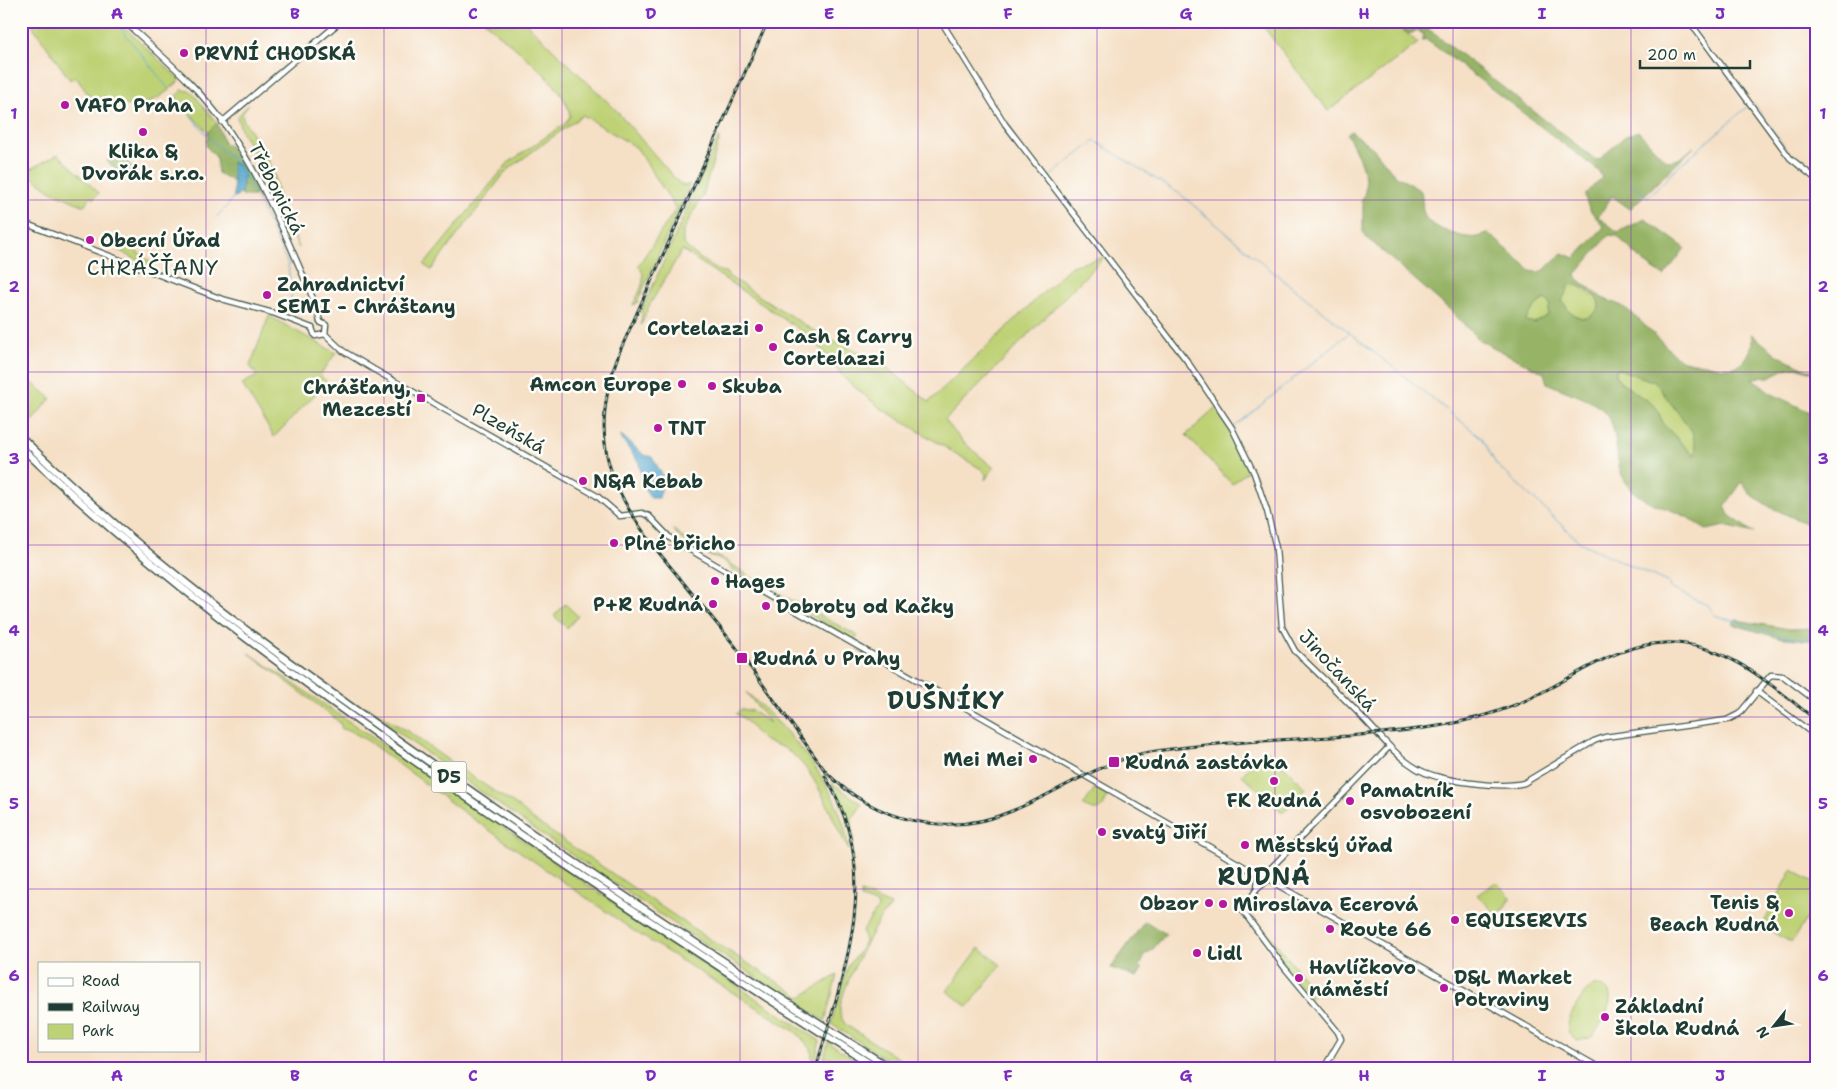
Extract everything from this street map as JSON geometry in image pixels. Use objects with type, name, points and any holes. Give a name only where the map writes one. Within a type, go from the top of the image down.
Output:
[{"type":"highway","name":"D5","points":[[21,437],[32,453],[140,554],[198,602],[325,698],[581,875],[877,1068]]},
{"type":"highway","name":"D5","points":[[21,447],[32,453],[144,550],[254,636],[330,692],[586,870],[890,1068]]},
{"type":"street","name":"Třebonická","points":[[124,21],[186,81],[222,122],[267,196],[317,308],[320,322]]},
{"type":"street","points":[[222,122],[342,21]]},
{"type":"street","name":"Jinočanská","points":[[941,21],[1005,124],[1187,361],[1232,428],[1254,473],[1267,511],[1276,548],[1280,577],[1280,614],[1286,638],[1295,651],[1389,746],[1415,768],[1430,775],[1485,785],[1511,786],[1524,783],[1594,741],[1605,737],[1727,720],[1738,714],[1768,677],[1778,674],[1816,701]]},
{"type":"street","points":[[1689,21],[1790,158],[1816,179]]},
{"type":"street","name":"Plzeňská","points":[[21,222],[222,299],[273,313],[312,328],[315,336],[325,334]]},
{"type":"street","points":[[312,328],[315,323],[320,322]]},
{"type":"street","name":"Plzeňská","points":[[320,322],[326,326],[325,334]]},
{"type":"street","name":"Plzeňská","points":[[325,334],[343,351],[597,496],[616,514],[623,516],[642,513],[649,516],[676,542],[1250,870]]},
{"type":"street","points":[[1756,691],[1816,736]]},
{"type":"street","points":[[1258,879],[1265,875],[1389,746]]},
{"type":"street","points":[[1250,870],[1265,875],[1276,884],[1600,1068]]},
{"type":"street","points":[[1250,870],[1258,879],[1265,883],[1276,884]]},
{"type":"street","points":[[1265,875],[1265,883]]},
{"type":"street","points":[[1257,889],[1258,879]]},
{"type":"street","points":[[1265,883],[1244,904],[1242,910],[1338,1032],[1341,1039],[1324,1068]]},
{"type":"green space","points":[[29,21],[118,21],[180,80],[169,90],[150,102],[132,105],[96,105],[75,76],[70,80]]},
{"type":"green space","points":[[484,21],[524,21],[615,109],[678,182],[684,186],[690,184],[637,303],[633,305],[643,280],[643,275],[638,266],[676,209],[637,148],[583,115],[507,170],[431,270],[424,265],[508,163],[566,123],[570,116],[566,103],[547,77]]},
{"type":"green space","points":[[1259,21],[1392,21],[1418,43],[1328,111]]},
{"type":"green space","points":[[1392,21],[1418,21],[1596,160],[1600,159],[1624,137],[1638,131],[1665,160],[1673,161],[1694,147],[1630,209],[1612,196],[1598,217],[1618,232],[1645,219],[1685,248],[1664,276],[1645,263],[1617,236],[1609,235],[1576,274],[1577,278],[1602,298],[1622,306],[1633,314],[1683,361],[1732,368],[1741,363],[1749,353],[1752,344],[1751,334],[1779,356],[1816,373],[1796,367],[1785,369],[1769,377],[1752,378],[1770,393],[1816,415],[1816,528],[1770,507],[1749,493],[1742,482],[1725,506],[1729,515],[1754,533],[1725,526],[1707,530],[1683,515],[1644,499],[1635,493],[1622,475],[1612,426],[1605,412],[1585,399],[1547,383],[1544,373],[1479,340],[1450,310],[1366,237],[1363,231],[1363,203],[1361,201],[1366,186],[1365,177],[1359,158],[1347,134],[1351,131],[1374,149],[1395,175],[1421,191],[1423,212],[1429,222],[1465,237],[1478,237],[1488,233],[1533,272],[1543,271],[1562,253],[1575,258],[1604,227],[1589,208],[1585,195],[1602,177],[1599,171],[1446,54],[1425,39],[1422,41],[1424,35],[1417,31],[1409,34]],"holes":[[[1574,284],[1587,289],[1597,298],[1599,307],[1589,317],[1584,318],[1574,315],[1562,300],[1570,285]],[[1545,299],[1550,304],[1548,315],[1534,323],[1526,321],[1537,304]],[[1619,369],[1655,382],[1692,431],[1696,449],[1694,456],[1664,425],[1656,407],[1620,382],[1616,375],[1616,370]]]},
{"type":"green space","points":[[182,90],[191,91],[217,123],[208,132],[174,98]]},
{"type":"green space","points":[[249,104],[242,114],[243,119],[268,159],[274,174],[279,198],[299,248],[272,189],[242,132],[237,117]]},
{"type":"green space","points":[[217,123],[224,143],[236,149],[259,189],[254,196],[243,196],[234,182],[218,173],[216,157],[206,146],[208,132]]},
{"type":"green space","points":[[720,138],[703,195],[683,231],[683,243],[710,265],[726,272],[728,276],[811,329],[884,365],[929,402],[1071,266],[1104,257],[945,420],[962,441],[994,468],[985,480],[986,474],[981,469],[879,407],[845,379],[812,338],[682,250],[649,306],[641,325],[642,310]]},
{"type":"green space","points":[[119,150],[135,172],[120,174],[107,161]]},
{"type":"green space","points":[[58,154],[99,193],[93,199],[91,196],[84,206],[53,192],[25,172]]},
{"type":"green space","points":[[119,238],[153,264],[148,266],[118,250],[111,240]]},
{"type":"green space","points":[[1570,284],[1577,285],[1598,299],[1599,307],[1591,318],[1577,316],[1565,306],[1562,297]]},
{"type":"green space","points":[[1546,299],[1550,304],[1548,315],[1534,323],[1526,321],[1525,319],[1537,304]]},
{"type":"green space","points":[[269,316],[336,353],[320,375],[327,382],[274,437],[242,384],[257,376],[250,366]]},
{"type":"green space","points":[[1619,369],[1655,382],[1692,431],[1696,449],[1694,456],[1664,425],[1656,407],[1620,382],[1616,375],[1616,370]]},
{"type":"green space","points":[[21,374],[51,398],[32,421],[27,423],[30,429],[26,435],[21,430]]},
{"type":"green space","points":[[1216,408],[1236,440],[1249,470],[1232,484],[1186,435]]},
{"type":"green space","points":[[673,529],[683,538],[713,556],[722,558],[760,583],[858,636],[854,640],[733,570],[723,560],[709,556],[681,539]]},
{"type":"green space","points":[[565,604],[578,616],[567,628],[554,616]]},
{"type":"green space","points":[[1736,620],[1789,629],[1816,628],[1816,641],[1776,637],[1732,624]]},
{"type":"green space","points":[[249,653],[648,926],[648,929],[655,931],[820,1041],[813,1068],[811,1049],[796,1032],[634,931],[466,814],[368,741],[351,731],[342,729],[340,723],[331,715]]},
{"type":"green space","points":[[746,692],[797,743],[812,762],[836,804],[849,850],[817,785],[800,761],[786,749],[764,740],[745,720],[736,714],[741,709],[752,711],[770,723]]},
{"type":"green space","points":[[367,707],[409,732],[460,769],[520,808],[532,819],[700,933],[801,997],[837,975],[825,1021],[592,869],[421,749],[365,708]]},
{"type":"green space","name":"FK Rudná","points":[[1266,749],[1306,788],[1283,813],[1242,775]]},
{"type":"green space","points":[[832,783],[862,804],[852,820],[853,840],[846,816]]},
{"type":"green space","points":[[1095,788],[1107,795],[1104,805],[1099,810],[1092,810],[1083,806]]},
{"type":"green space","name":"Tenis & Beach Rudná","points":[[1792,870],[1816,884],[1816,903],[1791,943],[1764,927],[1763,924]]},
{"type":"green space","points":[[1496,882],[1511,897],[1504,909],[1496,914],[1477,895]]},
{"type":"green space","points":[[861,893],[891,905],[882,915],[862,950],[840,1005],[840,1014],[846,1025],[914,1068],[900,1068],[831,1024],[849,963],[855,958],[865,941],[862,931],[878,908],[877,904],[861,899]]},
{"type":"green space","points":[[1145,921],[1166,934],[1151,951],[1144,955],[1142,963],[1138,965],[1142,969],[1137,977],[1111,968]]},
{"type":"green space","points":[[1267,932],[1316,993],[1310,998],[1262,936]]},
{"type":"green space","points":[[979,948],[1001,965],[968,1007],[947,991]]},
{"type":"green space","points":[[1593,986],[1603,987],[1608,991],[1610,998],[1609,1006],[1601,1024],[1592,1037],[1578,1041],[1570,1035],[1568,1024],[1576,1005]]},
{"type":"green space","points":[[828,1042],[868,1068],[849,1068],[827,1057],[824,1059]]},
{"type":"water","points":[[232,162],[238,164],[244,176],[241,193],[234,198]]},
{"type":"water","points":[[621,435],[644,455],[652,457],[664,478],[659,498],[651,498],[644,488],[639,463],[621,438]]},
{"type":"waterway","points":[[115,21],[170,91]]},
{"type":"waterway","points":[[174,95],[214,142],[223,151],[239,161],[288,264],[292,304]]},
{"type":"waterway","points":[[1752,104],[1754,104],[1792,157],[1801,164]]},
{"type":"waterway","points":[[1631,184],[1648,197],[1678,167],[1748,106]]},
{"type":"waterway","points":[[1048,178],[1095,141],[1180,194],[1272,271],[1482,438],[1496,464],[1581,543],[1669,583],[1670,588],[1709,606],[1714,615],[1783,636],[1816,640]]},
{"type":"waterway","points":[[216,217],[225,209],[233,197]]},
{"type":"waterway","points":[[1233,428],[1349,333]]},
{"type":"railway","points":[[655,548],[624,501],[607,456],[604,433],[605,408],[610,382],[619,353],[768,21]]},
{"type":"railway","points":[[651,543],[735,646],[826,772],[845,789],[866,803],[889,813],[937,824],[962,824],[1012,811],[1110,764],[1144,753],[1220,744],[1391,732],[1433,727],[1474,718],[1515,705],[1535,696],[1613,655],[1633,648],[1654,644],[1676,643],[1696,646],[1734,660],[1768,682],[1816,720]]},
{"type":"railway","points":[[816,1068],[847,958],[854,922],[856,885],[853,849],[843,813],[825,776]]},
{"type":"place","name":"PRVNÍ CHODSKÁ","points":[[184,53]]},
{"type":"place","name":"VAFO Praha","points":[[65,105]]},
{"type":"place","name":"Klika & Dvořák s.r.o.","points":[[143,132]]},
{"type":"place","name":"Obecní Úřad","points":[[90,240]]},
{"type":"place","name":"Zahradnictví SEMI - Chráštany","points":[[267,295]]},
{"type":"place","name":"Cortelazzi","points":[[759,328]]},
{"type":"place","name":"Cash & Carry Cortelazzi","points":[[773,347]]},
{"type":"place","name":"Amcon Europe","points":[[682,384]]},
{"type":"place","name":"Skuba","points":[[712,386]]},
{"type":"place","name":"Chrášťany, Mezcestí","points":[[421,398]]},
{"type":"place","name":"TNT","points":[[658,428]]},
{"type":"place","name":"N&A Kebab","points":[[583,481]]},
{"type":"place","name":"Plné břicho","points":[[614,543]]},
{"type":"place","name":"Hages","points":[[715,581]]},
{"type":"place","name":"P+R Rudná","points":[[713,604]]},
{"type":"place","name":"Dobroty od Kačky","points":[[766,606]]},
{"type":"place","name":"Rudná u Prahy","points":[[742,658]]},
{"type":"place","name":"Mei Mei","points":[[1033,759]]},
{"type":"place","name":"Rudná zastávka","points":[[1114,762]]},
{"type":"place","name":"FK Rudná","points":[[1274,781]]},
{"type":"place","name":"Pamatník osvobození","points":[[1350,801]]},
{"type":"place","name":"svatý Jiří","points":[[1102,832]]},
{"type":"place","name":"Městský úřad","points":[[1245,845]]},
{"type":"place","name":"Obzor","points":[[1209,903]]},
{"type":"place","name":"Miroslava Ecerová","points":[[1223,904]]},
{"type":"place","name":"Tenis & Beach Rudná","points":[[1789,913]]},
{"type":"place","name":"EQUISERVIS","points":[[1455,920]]},
{"type":"place","name":"Route 66","points":[[1330,929]]},
{"type":"place","name":"Lidl","points":[[1197,953]]},
{"type":"place","name":"Havlíčkovo náměstí","points":[[1299,978]]},
{"type":"place","name":"D&L Market Potraviny","points":[[1444,988]]},
{"type":"place","name":"Základní škola Rudná","points":[[1605,1017]]},
{"type":"district","name":"CHRÁŠŤANY","points":[[153,268]]},
{"type":"district","name":"DUŠNÍKY","points":[[946,701]]},
{"type":"district","name":"RUDNÁ","points":[[1264,877]]}]
